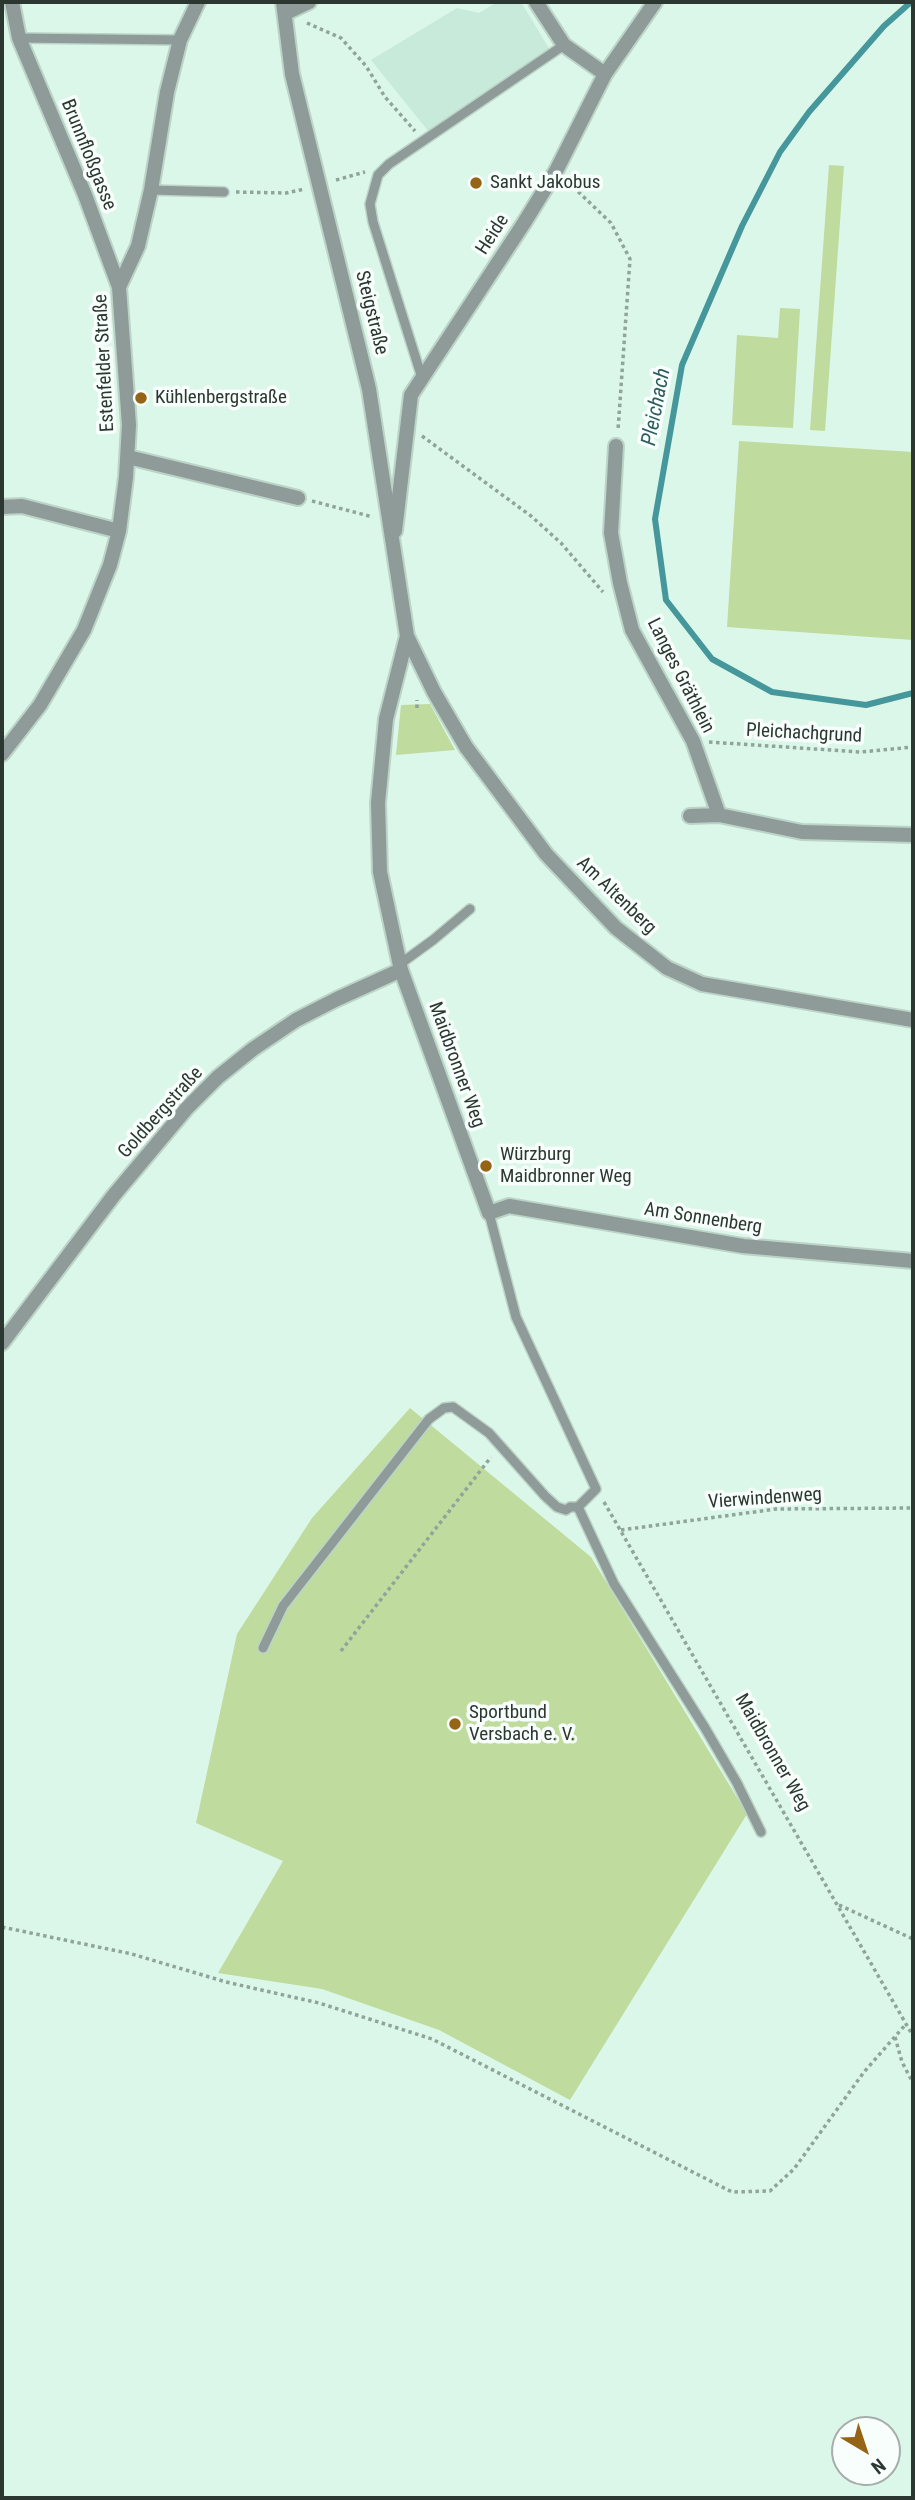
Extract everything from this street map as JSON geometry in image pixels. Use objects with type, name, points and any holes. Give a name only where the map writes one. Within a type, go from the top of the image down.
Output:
[{"type":"street","name":"Brunnfloßgasse","points":[[12,2],[12,31],[85,195],[118,287]]},
{"type":"street","name":"Estenfelder Straße","points":[[2,754],[40,705],[84,630],[110,565],[119,531],[128,457],[128,425],[118,287],[138,246],[151,190],[167,92],[180,40],[198,2]]},
{"type":"street","points":[[284,7],[309,2]]},
{"type":"street","points":[[536,2],[564,45],[605,74]]},
{"type":"street","name":"Heide","points":[[393,550],[411,395],[556,171],[605,74],[655,2]]},
{"type":"street","name":"Steigstraße","points":[[284,7],[292,74],[369,389],[407,636]]},
{"type":"street","name":"Langes Gräthlein","points":[[616,446],[611,533],[632,630],[693,741],[719,815]]},
{"type":"street","name":"Estenfelder Straße","points":[[128,457],[298,498]]},
{"type":"street","points":[[2,508],[22,506],[119,531]]},
{"type":"street","name":"Am Altenberg","points":[[407,636],[437,699],[466,747],[545,855],[616,928],[667,968],[702,984],[913,1020]]},
{"type":"street","name":"Maidbronner Weg","points":[[407,636],[386,719],[378,803],[380,872],[400,967],[489,1213]]},
{"type":"street","points":[[690,816],[719,815],[802,832],[913,835]]},
{"type":"street","name":"Goldbergstraße","points":[[2,1343],[114,1195],[187,1108],[218,1077],[296,1020],[400,967]]},
{"type":"street","name":"Am Sonnenberg","points":[[489,1213],[509,1206],[743,1246],[913,1261]]},
{"type":"lane","points":[[12,31],[180,40]]},
{"type":"lane","points":[[422,378],[370,204],[372,191],[381,172],[389,164],[564,45]]},
{"type":"lane","points":[[151,190],[224,192]]},
{"type":"lane","points":[[400,967],[470,909]]},
{"type":"lane","name":"Maidbronner Weg","points":[[489,1213],[516,1317],[596,1489]]},
{"type":"lane","points":[[263,1648],[283,1606],[429,1419],[444,1408],[453,1408],[489,1433],[557,1507],[566,1510],[578,1507],[596,1489]]},
{"type":"lane","points":[[578,1507],[614,1584],[724,1761],[761,1832]]},
{"type":"path","points":[[284,7],[341,38],[366,66],[385,97],[410,122],[422,141]]},
{"type":"path","points":[[556,171],[611,223],[630,259],[616,446]]},
{"type":"path","points":[[224,192],[286,194],[363,172],[381,172]]},
{"type":"path","points":[[407,425],[531,516],[561,543],[604,593]]},
{"type":"path","points":[[298,498],[388,521]]},
{"type":"path","points":[[417,708],[417,700],[437,699]]},
{"type":"path","name":"Pleichachgrund","points":[[693,741],[861,752],[913,747]]},
{"type":"path","points":[[341,1651],[501,1445]]},
{"type":"path","name":"Maidbronner Weg","points":[[596,1489],[913,2036]]},
{"type":"path","name":"Vierwindenweg","points":[[621,1530],[776,1509],[913,1507]]},
{"type":"path","points":[[837,1904],[913,1940]]},
{"type":"path","points":[[2,1927],[132,1954],[226,1982],[319,2003],[432,2039],[732,2192],[770,2190],[794,2169],[864,2072],[906,2025]]},
{"type":"path","points":[[895,2037],[902,2062],[913,2083]]},
{"type":"shaded area","points":[[497,2],[521,2],[550,50],[429,132],[371,60],[457,8],[479,13]]},
{"type":"green space","points":[[829,165],[844,166],[825,431],[810,430]]},
{"type":"green space","points":[[780,308],[800,309],[793,428],[732,425],[737,335],[778,338]]},
{"type":"green space","points":[[739,441],[913,452],[913,640],[727,627]]},
{"type":"green space","points":[[430,704],[455,750],[396,755],[401,705]]},
{"type":"green space","name":"Sportbund Versbach e. V.","points":[[410,1408],[591,1557],[747,1814],[570,2100],[439,2030],[322,1989],[218,1973],[283,1861],[196,1823],[237,1634],[312,1518]]},
{"type":"waterway","name":"Pleichach","points":[[911,2],[884,26],[809,112],[780,152],[742,226],[682,365],[655,519],[666,600],[712,659],[772,692],[866,705],[913,693]]},
{"type":"place","name":"Sankt Jakobus","points":[[476,183]]},
{"type":"place","name":"Kühlenbergstraße","points":[[141,398]]},
{"type":"place","name":"Würzburg Maidbronner Weg","points":[[486,1166]]},
{"type":"place","name":"Sportbund Versbach e. V.","points":[[455,1724]]}]
